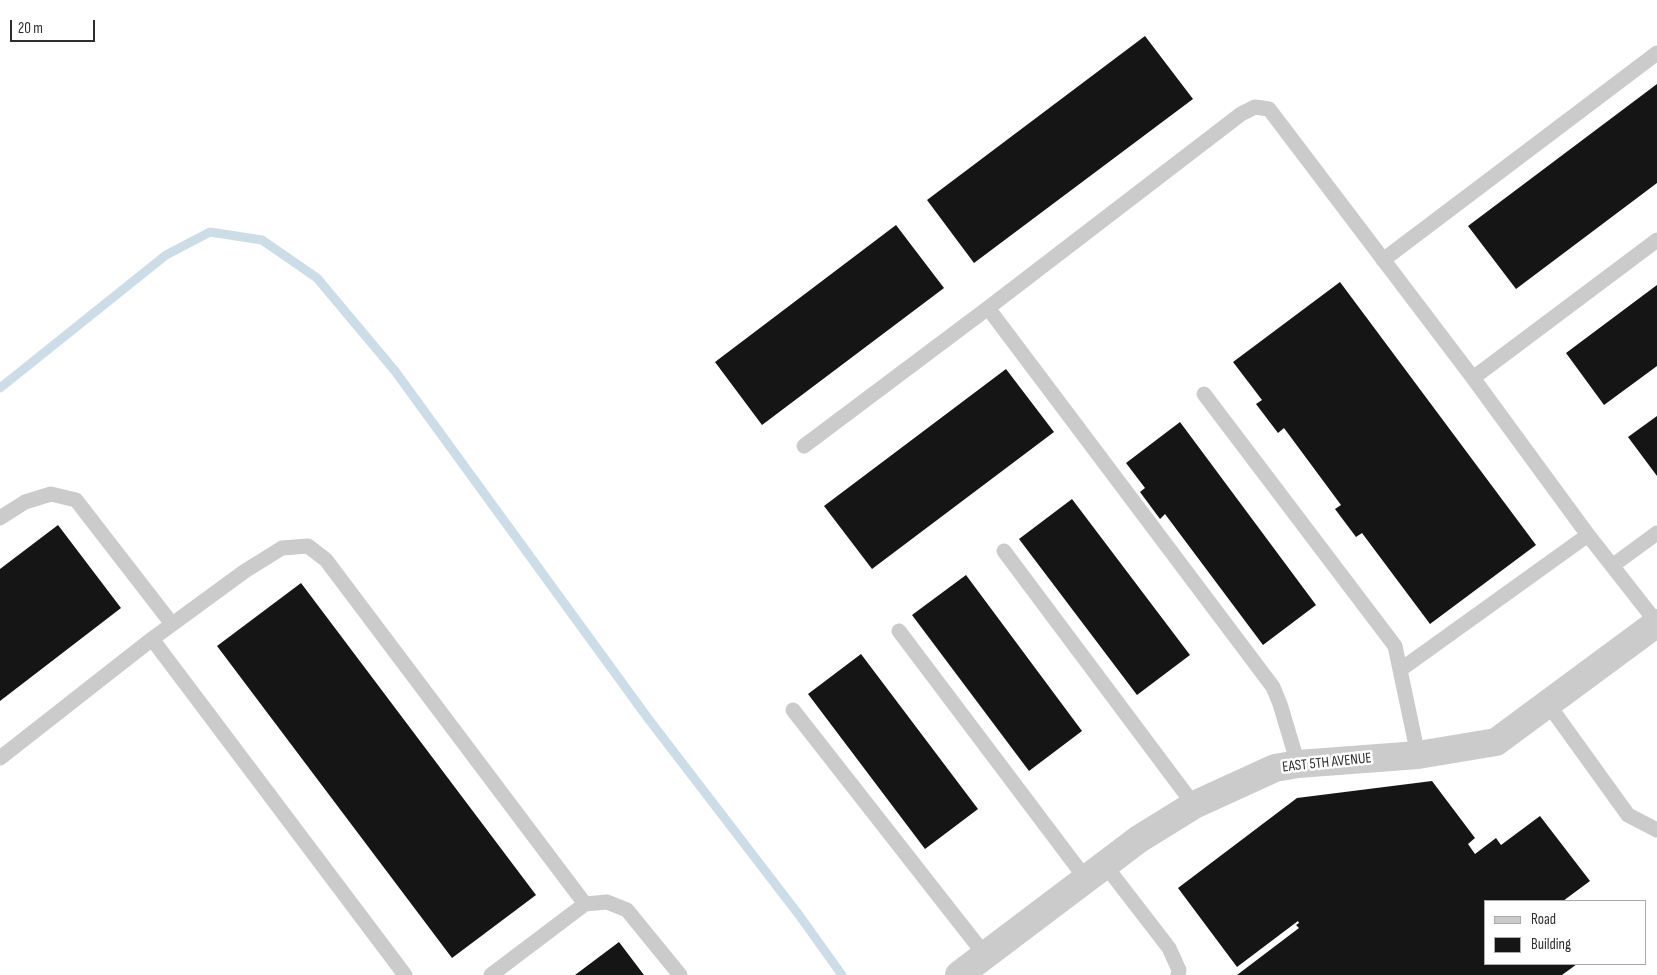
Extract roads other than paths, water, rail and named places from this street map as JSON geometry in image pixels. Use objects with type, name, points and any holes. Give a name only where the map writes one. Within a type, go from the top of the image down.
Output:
[{"type":"street","name":"EAST 5TH AVENUE","points":[[959,975],[1139,839],[1194,805],[1275,768],[1298,764],[1418,755],[1496,742],[1657,623]]},
{"type":"lane","points":[[1383,260],[1657,54]]},
{"type":"lane","points":[[804,446],[1241,114],[1255,107],[1269,109],[1473,378],[1588,535],[1657,623]]},
{"type":"lane","points":[[1473,378],[1657,240]]},
{"type":"lane","points":[[988,308],[1273,687],[1298,764]]},
{"type":"lane","points":[[1204,394],[1395,646],[1418,755]]},
{"type":"lane","points":[[0,518],[25,502],[51,494],[76,500],[172,624]]},
{"type":"lane","points":[[1612,566],[1657,533]]},
{"type":"lane","points":[[1400,670],[1588,535]]},
{"type":"lane","points":[[0,758],[152,639],[245,570],[282,548],[308,546],[326,560],[585,904]]},
{"type":"lane","points":[[1004,551],[1194,805]]},
{"type":"lane","points":[[899,631],[1095,872],[1169,948],[1180,970],[1178,975]]},
{"type":"lane","points":[[152,639],[405,975]]},
{"type":"lane","points":[[1548,704],[1628,815],[1657,830]]},
{"type":"lane","points":[[793,710],[986,955]]},
{"type":"lane","points":[[490,975],[585,904],[607,902],[627,910],[680,975]]},
{"type":"waterway","points":[[0,388],[166,255],[210,232],[262,240],[317,278],[395,371],[647,717],[799,915],[842,975]]}]
